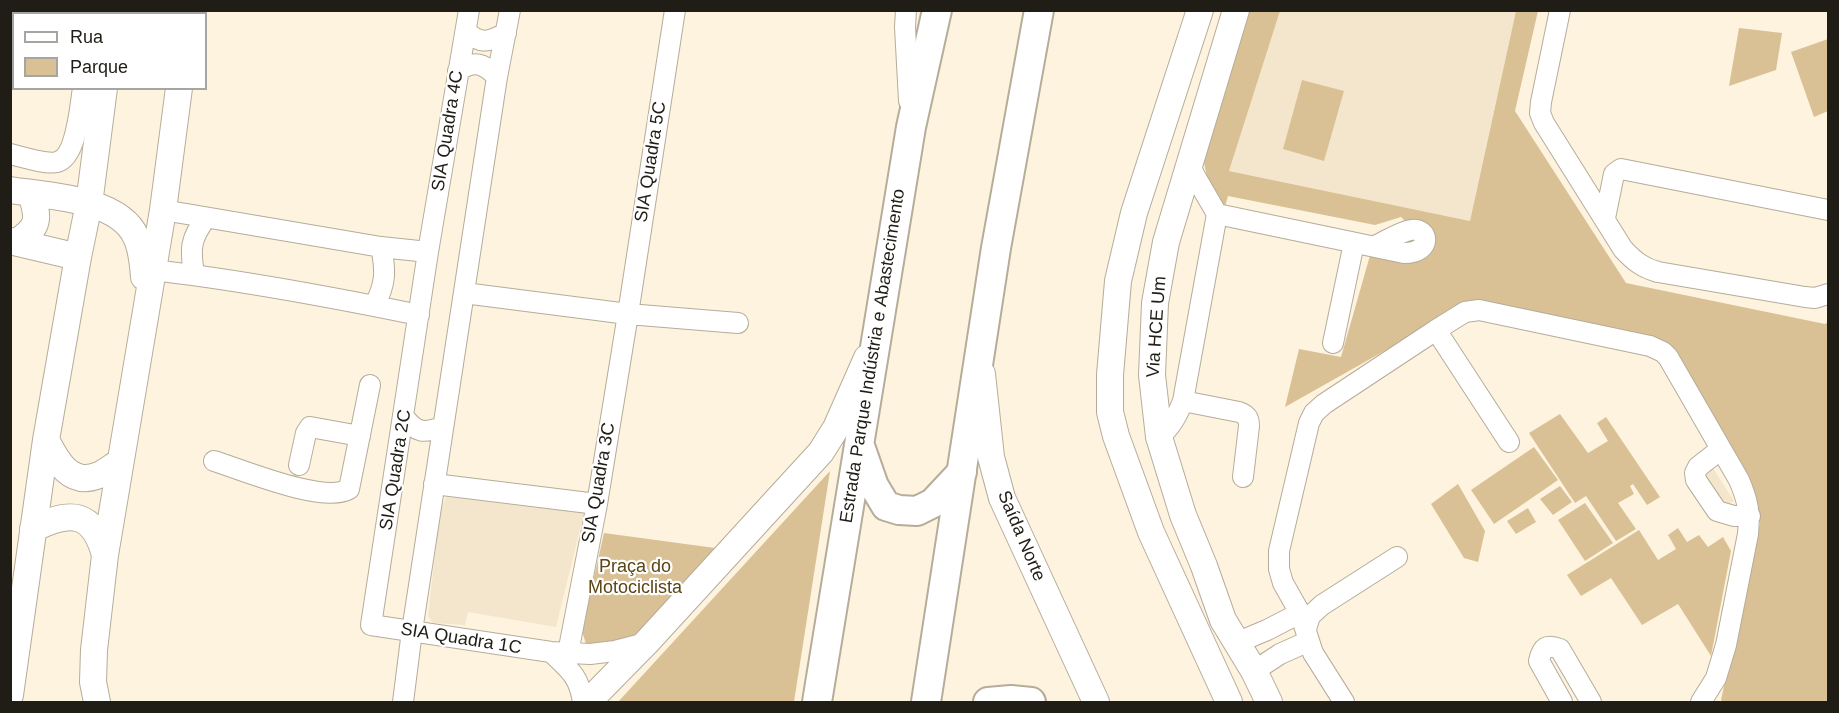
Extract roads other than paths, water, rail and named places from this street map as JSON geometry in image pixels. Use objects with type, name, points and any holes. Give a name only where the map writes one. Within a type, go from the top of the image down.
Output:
[{"type":"highway","name":"Estrada Parque Indústria e Abastecimento","points":[[817,702],[911,127],[937,10]]},
{"type":"highway","points":[[926,702],[996,248],[1040,10]]},
{"type":"highway","points":[[859,441],[874,486],[886,506],[899,510],[917,511],[933,502],[962,471]]},
{"type":"highway","points":[[988,702],[1011,700],[1031,702]]},
{"type":"main road","points":[[1200,10],[1134,213],[1118,281],[1110,375],[1110,412],[1116,436],[1151,532],[1229,702]]},
{"type":"main road","name":"Via HCE Um","points":[[1236,10],[1166,242],[1155,303],[1152,375],[1159,437],[1184,515],[1223,620],[1254,671],[1269,702]]},
{"type":"main road","points":[[10,695],[46,440],[89,204],[104,90]]},
{"type":"main road","points":[[97,702],[93,682],[94,650],[105,555],[163,210],[179,90]]},
{"type":"main road","points":[[21,192],[89,204],[108,210],[124,220],[135,235],[141,253],[147,308]]},
{"type":"main road","points":[[14,241],[30,233],[36,221],[36,208],[21,192]]},
{"type":"main road","points":[[14,241],[78,257]]},
{"type":"main road","points":[[588,702],[646,643],[821,452],[836,428],[877,336]]},
{"type":"main road","name":"Saída Norte","points":[[980,360],[991,458],[1002,498],[1096,702]]},
{"type":"main road","points":[[46,440],[58,464],[76,477],[99,475],[120,462]]},
{"type":"main road","points":[[1151,532],[1177,523],[1184,515]]},
{"type":"main road","points":[[33,529],[58,518],[79,518],[87,522],[99,535],[105,555]]},
{"type":"main road","points":[[1163,560],[1176,549],[1185,548],[1194,552],[1204,566]]},
{"type":"street","name":"SIA Quadra 4C","points":[[428,252],[469,10]]},
{"type":"street","points":[[403,702],[434,484],[510,10]]},
{"type":"street","name":"SIA Quadra 5C","points":[[628,314],[675,10]]},
{"type":"street","points":[[906,10],[911,127]]},
{"type":"street","points":[[1560,10],[1540,102],[1540,113],[1623,249],[1633,260],[1658,272],[1805,297],[1815,298],[1828,294]]},
{"type":"street","points":[[466,31],[473,38],[485,41],[506,33]]},
{"type":"street","points":[[458,71],[467,65],[478,64],[489,68],[498,77]]},
{"type":"street","points":[[10,154],[50,162],[64,159],[74,140],[82,90]]},
{"type":"street","points":[[1159,437],[1176,418],[1182,401],[1218,214],[1189,164]]},
{"type":"street","points":[[1605,218],[1614,174],[1621,169],[1828,210]]},
{"type":"street","points":[[163,210],[381,247],[428,252]]},
{"type":"street","points":[[1218,214],[1376,246]]},
{"type":"street","points":[[194,274],[192,244],[196,232],[206,218]]},
{"type":"street","points":[[1334,343],[1354,243]]},
{"type":"street","points":[[374,306],[382,292],[385,277],[385,262],[381,247]]},
{"type":"street","name":"SIA Quadra 2C","points":[[371,625],[428,252]]},
{"type":"street","points":[[152,270],[194,274],[286,289],[419,315]]},
{"type":"street","points":[[464,293],[628,314],[738,323]]},
{"type":"street","points":[[1344,702],[1313,653],[1305,628],[1283,583],[1280,569],[1279,551],[1309,423],[1314,413],[1324,404],[1465,312],[1479,310],[1657,349],[1668,357],[1739,480],[1748,500],[1750,516],[1748,534],[1716,678],[1701,702]]},
{"type":"street","name":"SIA Quadra 3C","points":[[560,652],[597,504],[628,314]]},
{"type":"street","points":[[1436,330],[1509,442]]},
{"type":"street","points":[[214,461],[293,487],[336,494],[344,493],[349,489],[370,386]]},
{"type":"street","points":[[1182,401],[1246,415],[1249,426],[1243,477]]},
{"type":"street","points":[[404,417],[417,430],[427,432],[443,427]]},
{"type":"street","points":[[299,465],[306,433],[310,427],[360,436]]},
{"type":"street","points":[[1721,449],[1698,467],[1695,473],[1696,480],[1717,511],[1734,516],[1750,516]]},
{"type":"street","points":[[434,484],[597,504]]},
{"type":"street","points":[[1254,671],[1280,654],[1305,628],[1310,616],[1322,605],[1397,557]]},
{"type":"street","name":"SIA Quadra 1C","points":[[371,625],[560,652],[590,654],[615,651],[646,643]]},
{"type":"street","points":[[1236,643],[1267,630],[1305,628]]},
{"type":"street","points":[[1562,702],[1539,661],[1540,652],[1545,647],[1560,648],[1591,702]]},
{"type":"street","points":[[560,652],[577,678],[583,702]]},
{"type":"park label","name":"Praça do Motociclista","points":[[635,577]]}]
